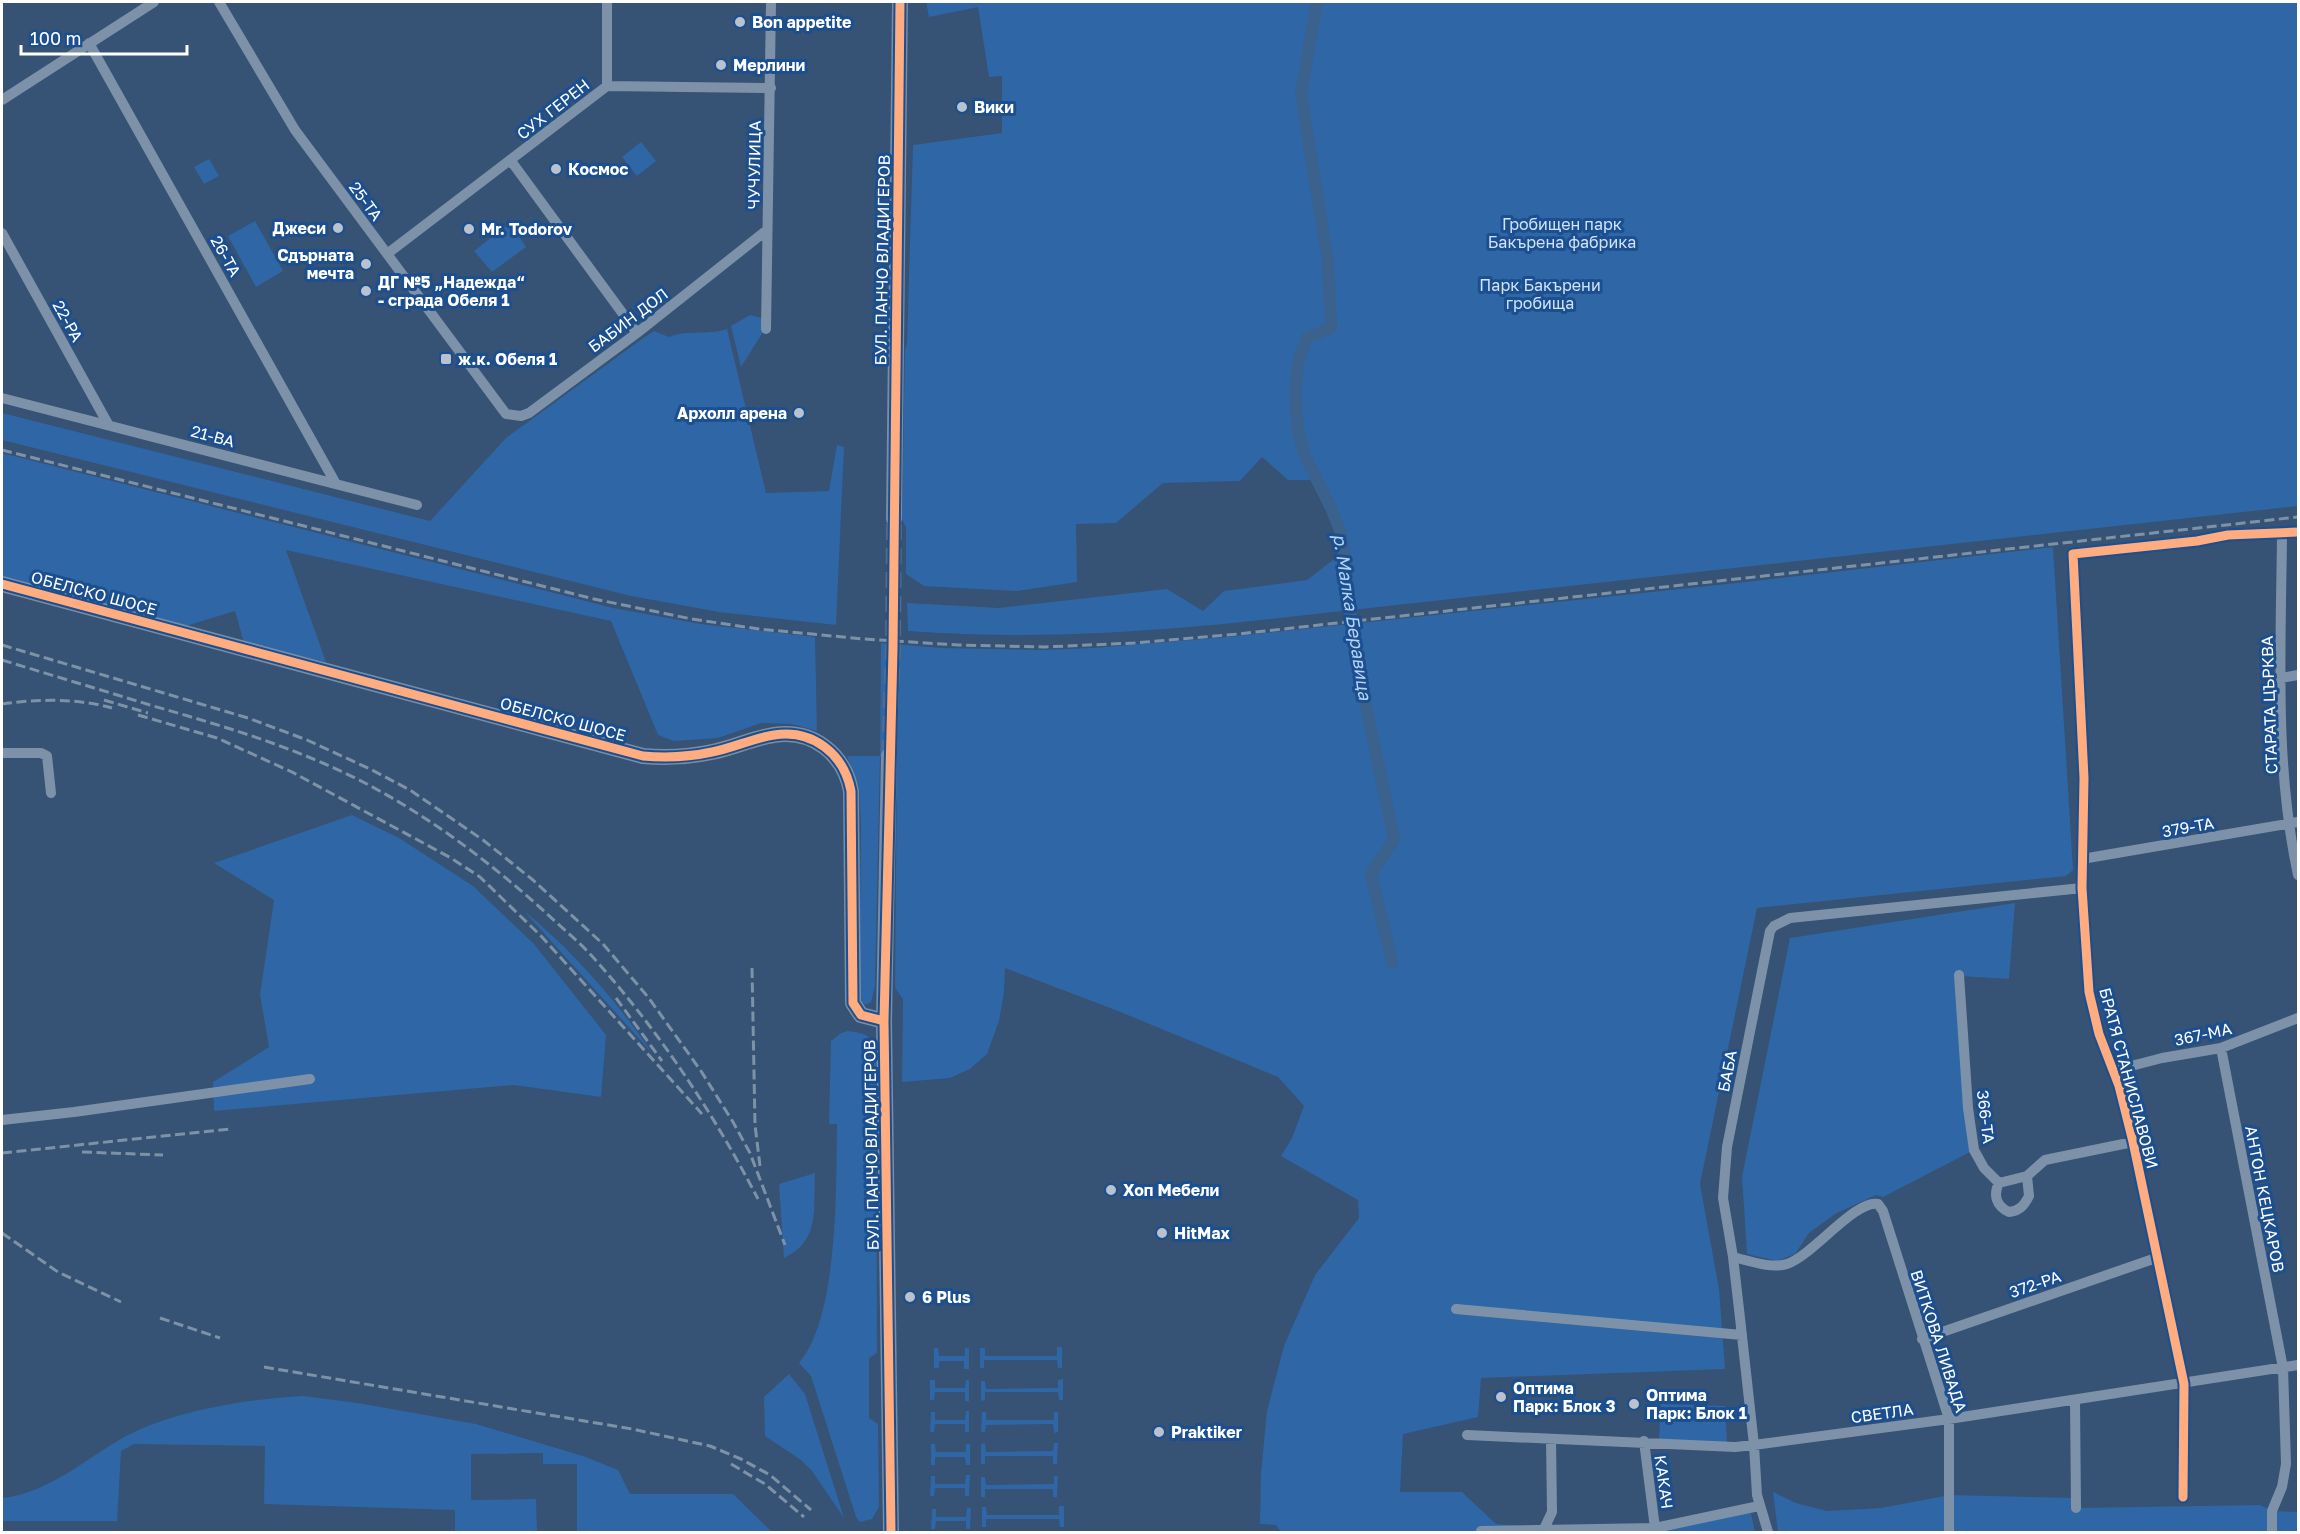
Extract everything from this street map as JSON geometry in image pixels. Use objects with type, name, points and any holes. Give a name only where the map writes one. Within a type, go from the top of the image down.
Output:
[{"type":"street","points":[[2,100],[154,2]]},
{"type":"street","name":"25-ТА","points":[[219,2],[295,130],[501,410]]},
{"type":"street","points":[[607,86],[608,2]]},
{"type":"street","name":"ЧУЧУЛИЦА","points":[[766,329],[771,2]]},
{"type":"street","name":"БУЛ. ПАНЧО ВЛАДИГЕРОВ","points":[[894,519],[900,2]]},
{"type":"street","name":"26-ТА","points":[[89,43],[336,484]]},
{"type":"street","name":"СУХ ГЕРЕН","points":[[387,254],[607,86],[771,88]]},
{"type":"street","points":[[510,161],[637,333]]},
{"type":"street","name":"БАБИН ДОЛ","points":[[501,410],[514,416],[529,413],[637,333],[767,230]]},
{"type":"street","name":"22-РА","points":[[2,233],[108,424]]},
{"type":"street","name":"21-ВА","points":[[2,398],[417,505]]},
{"type":"street","points":[[2282,534],[2298,532]]},
{"type":"street","name":"БРАТЯ СТАНИСЛАВОВИ","points":[[2183,1497],[2184,1384],[2133,1142],[2119,1086],[2099,1034],[2089,992],[2082,888],[2084,778],[2073,554],[2197,541],[2228,535],[2282,534]]},
{"type":"street","name":"СТАРАТА ЦЪРКВА","points":[[2282,534],[2282,744],[2294,823],[2298,874]]},
{"type":"street","name":"ОБЕЛСКО ШОСЕ","points":[[2,584],[643,756],[686,757],[715,752],[775,735],[803,736],[822,744],[842,764],[848,776],[851,791],[853,1003],[861,1015],[884,1021]]},
{"type":"street","points":[[2281,678],[2298,675]]},
{"type":"street","points":[[2,753],[42,753],[47,756],[51,793]]},
{"type":"street","name":"БУЛ. ПАНЧО ВЛАДИГЕРОВ","points":[[889,756],[884,1021],[891,1533]]},
{"type":"street","name":"379-ТА","points":[[2082,859],[2294,823]]},
{"type":"street","name":"БАБА","points":[[1768,1533],[1759,1506],[1733,1257],[1723,1198],[1724,1168],[1770,931],[1774,926],[1790,918],[2082,888]]},
{"type":"street","name":"366-ТА","points":[[1959,975],[1968,1108],[1974,1150],[1984,1168],[1999,1182]]},
{"type":"street","name":"367-МА","points":[[2112,1071],[2162,1058],[2221,1048],[2298,1018]]},
{"type":"street","name":"АНТОН КЕЦКАРОВ","points":[[2221,1048],[2283,1368],[2286,1464],[2282,1487],[2272,1511],[2272,1533]]},
{"type":"street","points":[[2,1120],[74,1113],[310,1079]]},
{"type":"street","points":[[2027,1176],[2029,1196],[2026,1203],[2016,1211],[2008,1212],[1998,1204],[1995,1197],[1999,1182],[2027,1176],[2045,1160],[2133,1142]]},
{"type":"street","name":"ВИТКОВА ЛИВАДА","points":[[1733,1257],[1773,1266],[1787,1264],[1803,1256],[1860,1208],[1872,1203],[1878,1204],[1883,1211],[1949,1419],[1949,1533]]},
{"type":"street","name":"372-РА","points":[[1922,1339],[2156,1258]]},
{"type":"street","points":[[1456,1309],[1742,1335]]},
{"type":"street","name":"СВЕТЛА","points":[[1467,1435],[1644,1441],[1735,1447],[1949,1419],[2298,1365]]},
{"type":"street","points":[[2075,1400],[2076,1508]]},
{"type":"street","points":[[1544,1531],[1552,1512],[1551,1439]]},
{"type":"street","name":"КАКАЧ","points":[[1644,1441],[1655,1528]]},
{"type":"street","points":[[1481,1531],[1655,1528],[1759,1506]]},
{"type":"green space","name":"Парк Бакърени гробища","points":[[926,2],[2298,2],[2298,506],[1224,624],[1027,635],[908,631],[907,603],[999,608],[1167,589],[1203,611],[1224,591],[1307,580],[1338,556],[1336,530],[1312,480],[1288,480],[1262,457],[1240,481],[1163,483],[1116,523],[1076,524],[1077,582],[1017,591],[924,586],[906,574],[906,528],[902,519],[905,350],[913,145],[1002,133],[1002,76],[989,77],[978,7],[929,17]]},
{"type":"green space","points":[[641,142],[656,161],[637,176],[622,157]]},
{"type":"green space","points":[[209,159],[219,176],[204,184],[194,167]]},
{"type":"green space","points":[[255,221],[283,271],[256,287],[228,236]]},
{"type":"green space","points":[[510,223],[526,247],[492,272],[474,251]]},
{"type":"green space","points":[[750,315],[762,318],[763,332],[741,367],[731,326]]},
{"type":"green space","points":[[727,329],[766,493],[829,491],[837,445],[844,447],[836,625],[719,612],[631,596],[2,440],[2,413],[430,521],[506,438],[654,331],[669,337],[683,333]]},
{"type":"green space","points":[[2,453],[613,608],[701,624],[815,637],[817,731],[792,724],[761,723],[718,738],[674,741],[658,735],[611,621],[286,550],[326,662],[244,643],[235,611],[186,626],[2,576]]},
{"type":"green space","points":[[2053,547],[2073,870],[2066,876],[1757,908],[1700,1184],[1719,1289],[1725,1369],[1481,1378],[1478,1417],[1403,1434],[1400,1492],[1462,1492],[1496,1524],[1596,1530],[1751,1513],[1755,1532],[1281,1532],[1276,1525],[1260,1524],[1261,1473],[1267,1411],[1284,1346],[1315,1275],[1359,1218],[1358,1200],[1281,1156],[1292,1138],[1304,1106],[1278,1077],[1118,1011],[1005,968],[999,1021],[987,1054],[970,1069],[950,1078],[902,1082],[903,999],[895,988],[897,757],[880,757],[875,986],[871,1002],[866,1005],[859,995],[861,823],[859,787],[847,756],[880,756],[881,643],[942,648],[1043,650],[1093,648],[1227,637]]},
{"type":"green space","points":[[352,815],[399,838],[473,886],[534,944],[606,1035],[601,1097],[514,1085],[214,1111],[213,1082],[269,1047],[260,995],[274,900],[214,863]]},
{"type":"green space","points":[[2015,903],[2009,979],[1959,976],[1974,1150],[1883,1197],[1876,1195],[1835,1214],[1809,1233],[1795,1254],[1777,1261],[1747,1254],[1742,1177],[1790,938]]},
{"type":"green space","points":[[523,910],[593,977],[653,1054]]},
{"type":"green space","points":[[848,1031],[864,1034],[876,1046],[877,1353],[869,1358],[869,1418],[878,1424],[879,1507],[872,1519],[860,1522],[856,1517],[811,1376],[799,1363],[812,1342],[822,1314],[828,1283],[833,1249],[837,1150],[837,1124],[829,1124],[831,1041],[841,1033]]},
{"type":"green space","points":[[815,1173],[813,1222],[810,1233],[796,1251],[784,1258],[779,1184]]},
{"type":"green space","points":[[1057,1347],[1062,1347],[1062,1368],[1058,1368],[1057,1360],[984,1360],[984,1368],[980,1368],[980,1348],[985,1348],[985,1356],[1057,1356]]},
{"type":"green space","points":[[934,1348],[938,1348],[939,1356],[965,1356],[965,1348],[969,1348],[969,1369],[964,1369],[964,1361],[939,1361],[939,1368],[934,1368]]},
{"type":"green space","points":[[789,1374],[805,1394],[844,1518],[812,1471],[801,1460],[765,1436],[764,1397]]},
{"type":"green space","points":[[1063,1379],[1063,1400],[1059,1400],[1058,1392],[985,1392],[985,1400],[981,1401],[981,1381],[985,1381],[986,1389],[1058,1388],[1058,1380]]},
{"type":"green space","points":[[930,1380],[935,1380],[935,1388],[965,1388],[966,1380],[969,1380],[969,1401],[965,1401],[965,1392],[935,1392],[934,1400],[930,1400]]},
{"type":"green space","points":[[303,1396],[358,1403],[476,1424],[583,1456],[618,1470],[630,1494],[733,1494],[772,1532],[577,1532],[577,1464],[543,1464],[543,1453],[471,1454],[471,1500],[536,1499],[537,1532],[455,1532],[455,1510],[264,1504],[265,1446],[134,1444],[121,1451],[117,1521],[2,1521],[2,1498],[20,1495],[52,1482],[128,1435],[147,1426],[213,1407]]},
{"type":"green space","points":[[1661,1404],[1725,1406],[1727,1444],[1659,1439]]},
{"type":"green space","points":[[966,1411],[969,1411],[969,1432],[965,1432],[965,1424],[935,1424],[934,1432],[930,1432],[931,1412],[935,1412],[935,1420],[965,1420]]},
{"type":"green space","points":[[982,1412],[986,1412],[986,1420],[1054,1420],[1054,1412],[1058,1412],[1058,1432],[1054,1433],[1053,1424],[986,1425],[985,1432],[981,1432]]},
{"type":"green space","points":[[985,1443],[986,1452],[1053,1451],[1054,1443],[1058,1443],[1057,1464],[1053,1464],[1053,1456],[985,1456],[985,1464],[981,1464],[981,1444]]},
{"type":"green space","points":[[931,1444],[935,1444],[936,1452],[966,1452],[966,1444],[970,1444],[970,1465],[966,1465],[965,1457],[935,1457],[935,1465],[931,1465]]},
{"type":"green space","points":[[966,1475],[970,1475],[969,1496],[965,1496],[965,1488],[935,1488],[934,1496],[930,1496],[931,1476],[935,1476],[935,1484],[965,1484]]},
{"type":"green space","points":[[1054,1476],[1058,1476],[1057,1497],[1053,1497],[1053,1489],[985,1489],[985,1497],[981,1497],[981,1477],[985,1477],[986,1485],[1054,1484]]},
{"type":"green space","points":[[1773,1492],[1796,1503],[1827,1511],[1881,1508],[1950,1495],[2075,1498],[2076,1508],[2260,1505],[2272,1511],[2298,1512],[2298,1532],[1778,1532]]},
{"type":"green space","points":[[1059,1506],[1064,1506],[1064,1527],[1060,1527],[1059,1519],[986,1519],[986,1527],[982,1527],[982,1507],[986,1507],[987,1515],[1059,1515]]},
{"type":"green space","points":[[967,1508],[971,1508],[970,1529],[966,1529],[966,1521],[936,1521],[935,1529],[931,1529],[932,1509],[936,1509],[936,1517],[966,1517]]},
{"type":"waterway","name":"р. Малка Беравица","points":[[1317,2],[1301,94],[1328,262],[1331,328],[1307,338],[1298,362],[1295,399],[1298,429],[1304,454],[1341,533],[1353,644],[1394,839],[1371,874],[1392,962]]},
{"type":"tunnel","points":[[889,756],[894,519]]},
{"type":"railway","points":[[2,450],[594,599],[692,619],[759,629],[958,645],[1044,647],[1134,643],[1238,634],[2298,517]]},
{"type":"railway","points":[[2,645],[248,718],[307,740],[410,790],[483,840],[533,880],[603,944],[648,997],[701,1071],[733,1122],[750,1153],[785,1245]]},
{"type":"railway","points":[[2,660],[216,725],[325,764],[413,811],[468,848],[520,890],[586,949],[639,1012],[703,1103],[758,1199]]},
{"type":"railway","points":[[2,704],[57,700],[85,702],[112,708]]},
{"type":"railway","points":[[104,700],[148,713]]},
{"type":"railway","points":[[138,715],[217,738],[292,772],[451,858],[480,877],[542,937],[702,1114]]},
{"type":"railway","points":[[752,968],[755,1125],[760,1166]]},
{"type":"railway","points":[[616,998],[662,1061]]},
{"type":"railway","points":[[2,1153],[230,1129]]},
{"type":"railway","points":[[82,1152],[163,1155]]},
{"type":"railway","points":[[2,1233],[58,1272],[121,1302]]},
{"type":"railway","points":[[160,1318],[220,1338]]},
{"type":"railway","points":[[264,1367],[632,1429],[710,1446],[770,1475],[811,1510]]},
{"type":"railway","points":[[731,1464],[765,1484],[804,1517]]},
{"type":"cycle path","points":[[891,1532],[884,1021],[893,649],[900,2]]},
{"type":"cycle path","points":[[2183,1497],[2184,1384],[2133,1142],[2119,1086],[2099,1034],[2089,992],[2082,888],[2084,778],[2073,554],[2197,541],[2228,535],[2298,532]]},
{"type":"cycle path","points":[[2,584],[643,756],[678,757],[703,754],[774,735],[788,734],[814,740],[834,755],[842,766],[851,791],[853,1003],[861,1015],[884,1021]]},
{"type":"place","name":"Bon appetite","points":[[740,22]]},
{"type":"place","name":"Мерлини","points":[[721,65]]},
{"type":"place","name":"Вики","points":[[962,107]]},
{"type":"place","name":"Космос","points":[[556,169]]},
{"type":"place","name":"Джеси","points":[[338,228]]},
{"type":"place","name":"Mr. Todorov","points":[[469,229]]},
{"type":"place","name":"Сдърната мечта","points":[[366,264]]},
{"type":"place","name":"ДГ №5 „Надежда“ - сграда Обеля 1","points":[[366,291]]},
{"type":"place","name":"ж.к. Обеля 1","points":[[446,359]]},
{"type":"place","name":"Архолл арена","points":[[799,413]]},
{"type":"place","name":"Хоп Мебели","points":[[1111,1190]]},
{"type":"place","name":"HitMax","points":[[1162,1233]]},
{"type":"place","name":"6 Plus","points":[[910,1297]]},
{"type":"place","name":"Оптима Парк: Блок 3","points":[[1501,1397]]},
{"type":"place","name":"Оптима Парк: Блок 1","points":[[1634,1404]]},
{"type":"place","name":"Praktiker","points":[[1159,1432]]},
{"type":"park label","name":"Гробищен парк Бакърена фабрика","points":[[1562,233]]}]
